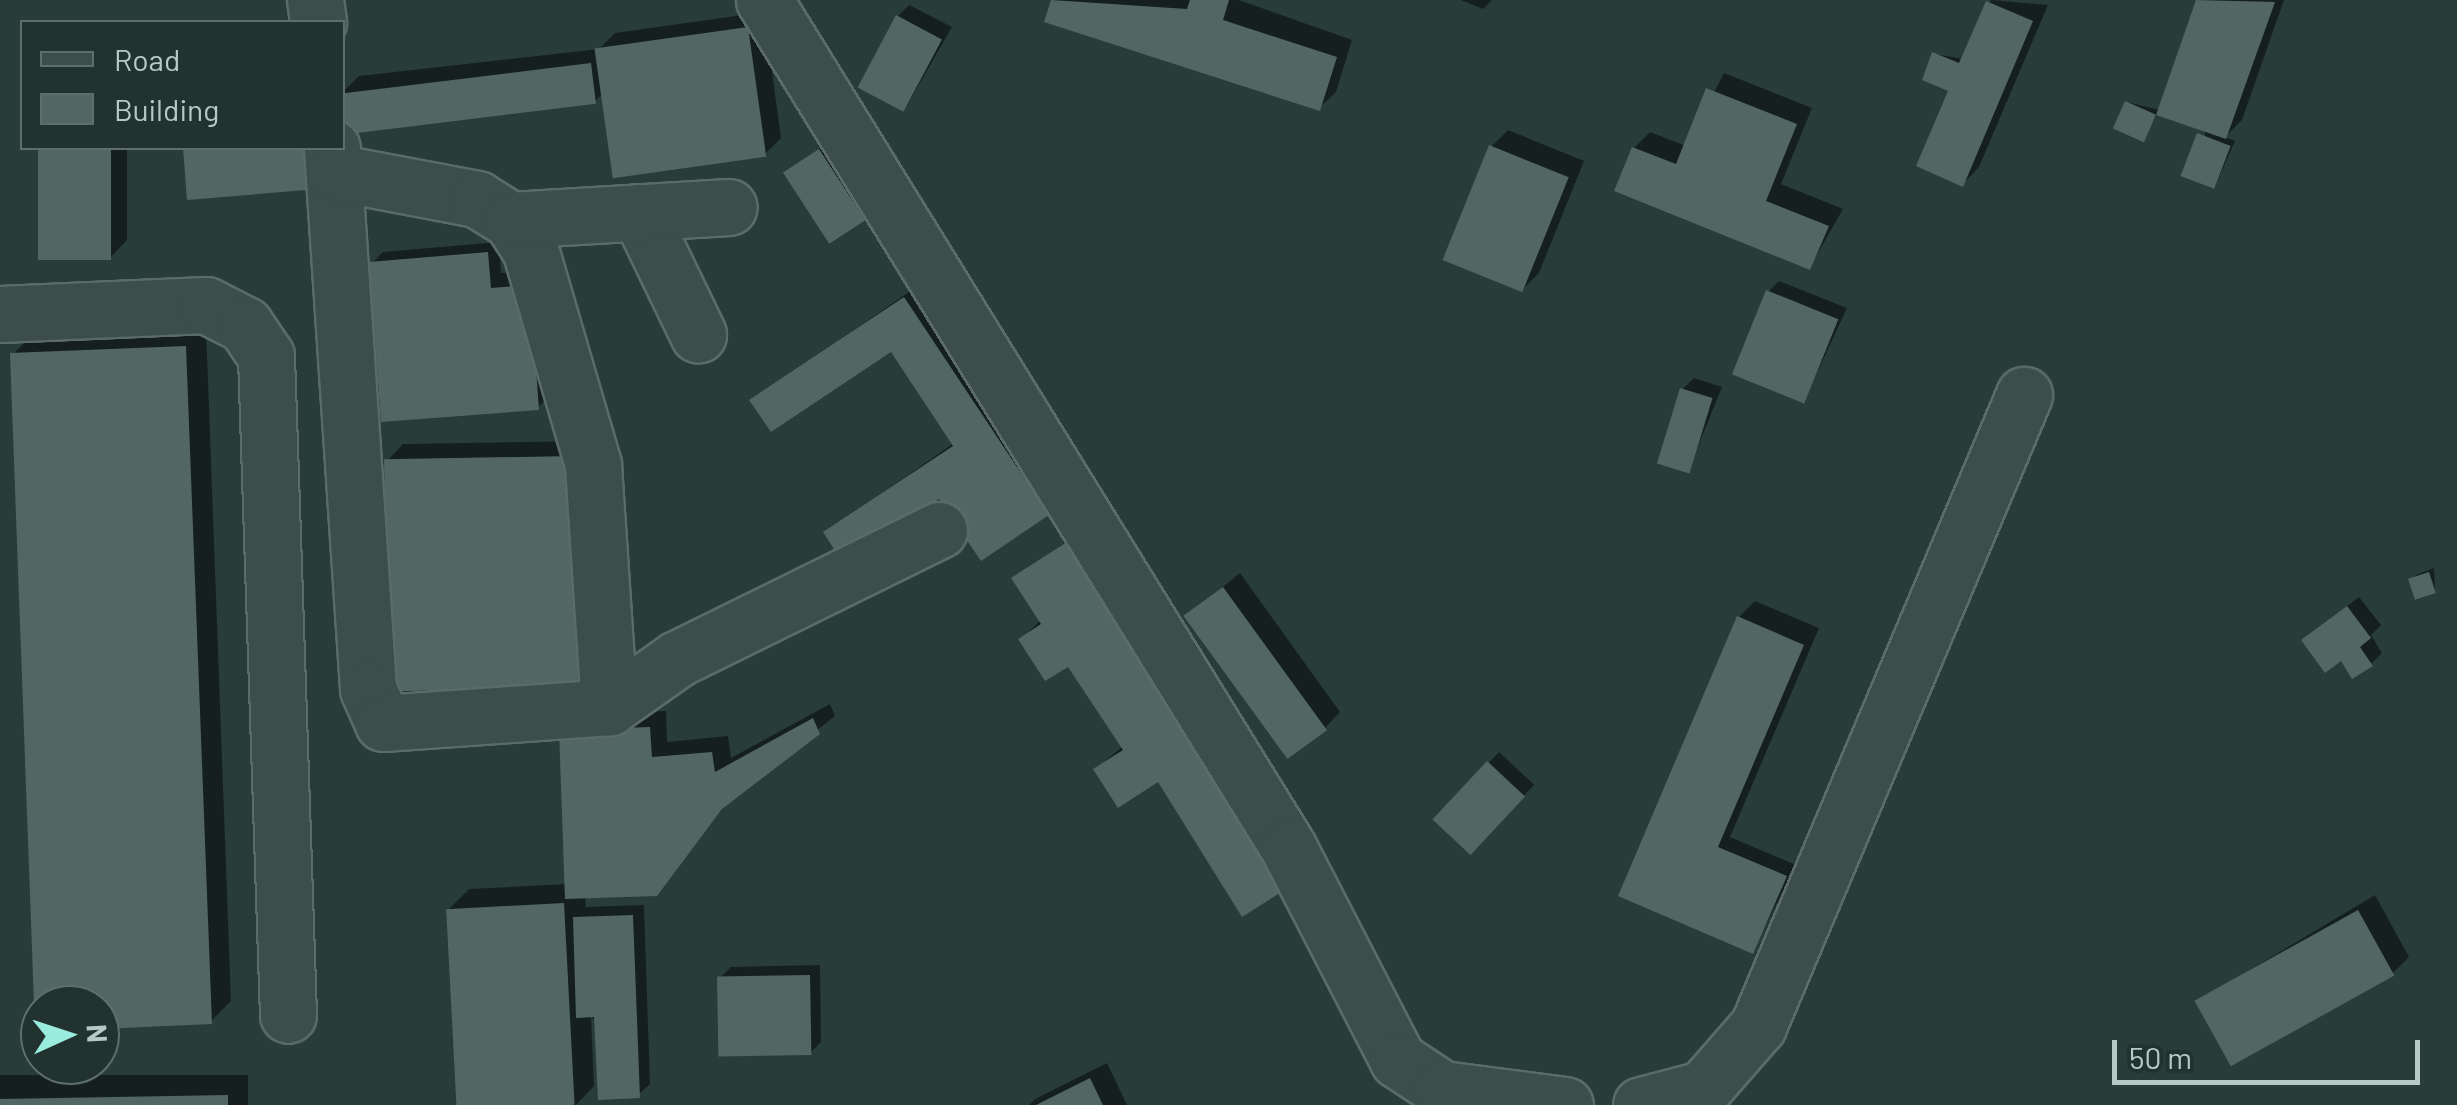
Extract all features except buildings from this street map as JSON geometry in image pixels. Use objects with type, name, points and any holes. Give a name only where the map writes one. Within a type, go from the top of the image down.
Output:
[{"type":"lane","points":[[764,0],[1288,847],[1398,1060],[1442,1089],[1565,1105]]},
{"type":"lane","points":[[609,707],[593,465],[530,248],[512,220],[477,199],[333,160],[375,712],[403,728],[609,707],[678,659],[940,530]]},
{"type":"lane","points":[[512,220],[729,207]]},
{"type":"lane","points":[[639,212],[698,334]]},
{"type":"lane","points":[[0,314],[206,306],[245,325],[266,356],[288,1015]]},
{"type":"lane","points":[[1640,1105],[1703,1089],[1758,1026],[2024,395]]}]
